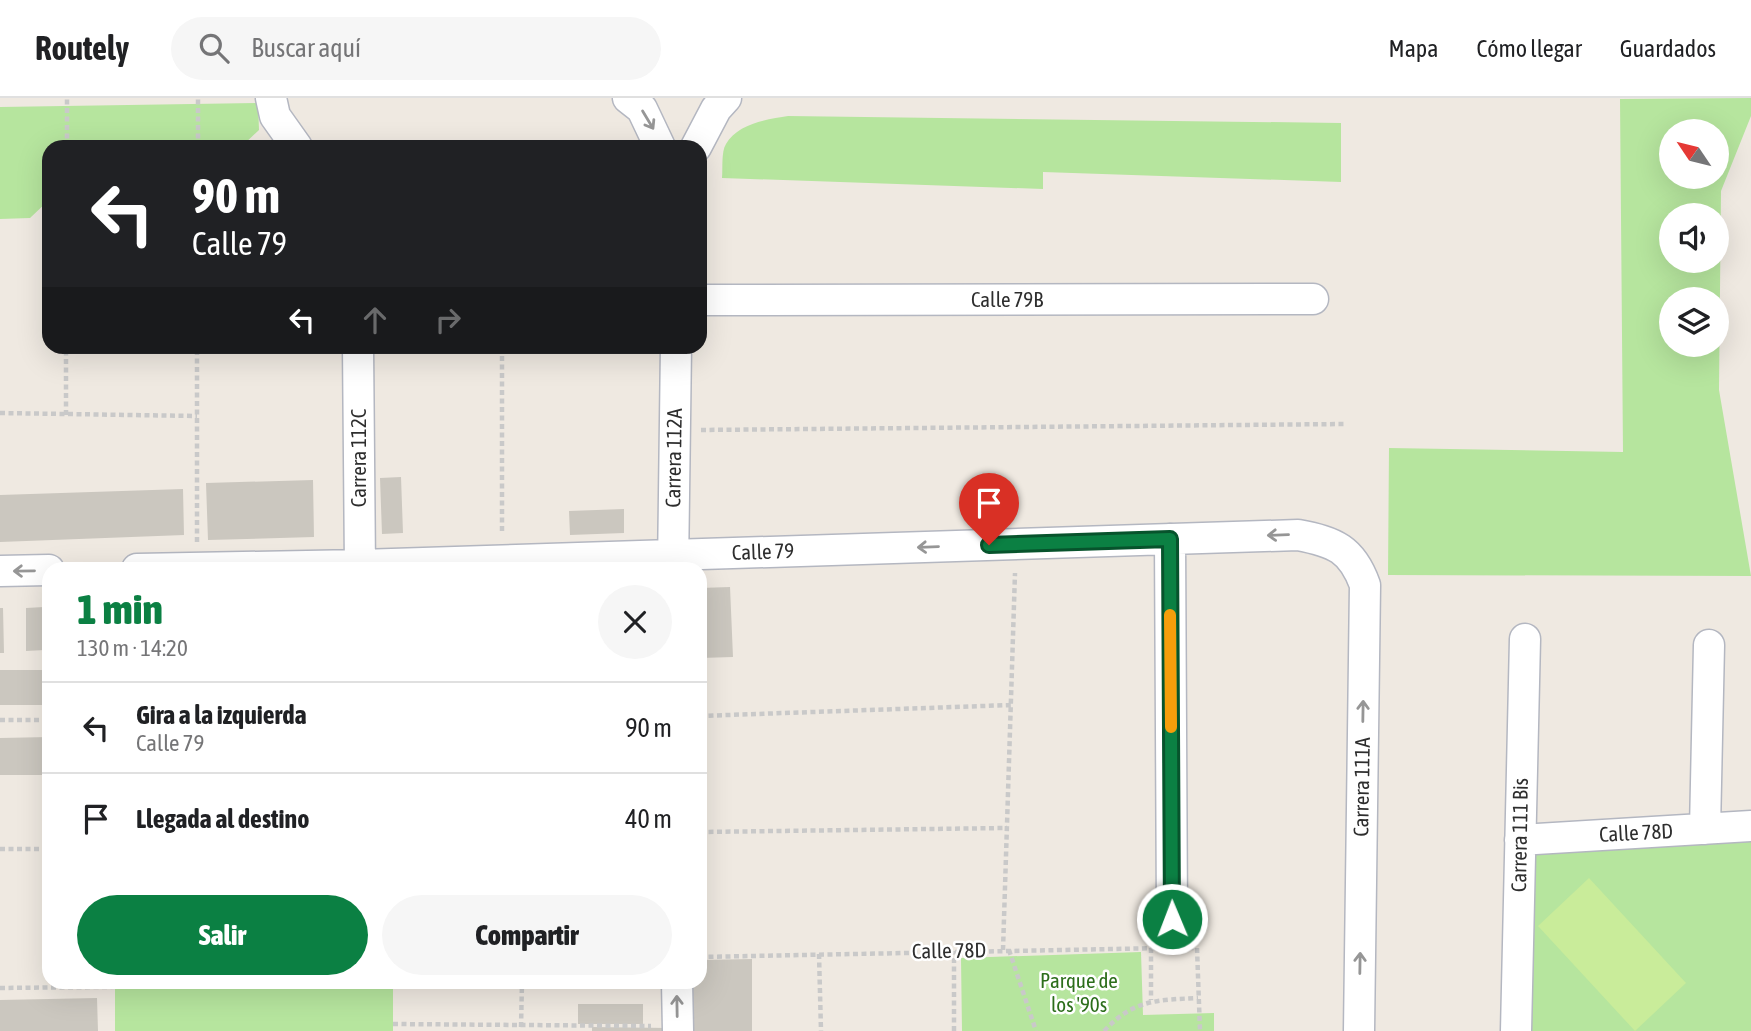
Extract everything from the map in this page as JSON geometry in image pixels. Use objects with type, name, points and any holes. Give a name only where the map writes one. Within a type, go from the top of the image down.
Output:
[{"type":"street","points":[[271,98],[275,116],[292,140]]},
{"type":"street","points":[[628,98],[642,109],[657,140]]},
{"type":"street","points":[[700,140],[716,109],[726,98]]},
{"type":"street","name":"Calle 79B","points":[[707,300],[1313,299]]},
{"type":"street","name":"Carrera 112C","points":[[358,354],[360,562]]},
{"type":"street","name":"Carrera 112A","points":[[673,562],[676,354]]},
{"type":"street","name":"Calle 79","points":[[478,562],[673,562],[1016,544],[1298,535],[1322,539],[1343,549]]},
{"type":"street","points":[[1170,539],[1172,919]]},
{"type":"street","name":"Carrera 111A","points":[[1343,549],[1357,565],[1365,585],[1359,1031]]},
{"type":"street","points":[[0,571],[42,570]]},
{"type":"street","name":"Carrera 111 Bis","points":[[1516,1031],[1525,639]]},
{"type":"street","points":[[1705,829],[1709,645]]},
{"type":"street","name":"Calle 78D","points":[[1520,840],[1751,826]]},
{"type":"street","points":[[677,989],[678,1028]]},
{"type":"path","points":[[67,98],[67,140]]},
{"type":"path","points":[[198,98],[198,140]]},
{"type":"path","points":[[66,354],[66,415]]},
{"type":"path","points":[[197,354],[197,562]]},
{"type":"path","points":[[502,354],[502,561]]},
{"type":"path","points":[[0,414],[197,416]]},
{"type":"path","points":[[674,431],[1344,424]]},
{"type":"path","points":[[1016,544],[1006,950],[1037,1031]]},
{"type":"path","points":[[707,716],[1011,705]]},
{"type":"path","points":[[0,720],[42,720]]},
{"type":"path","points":[[707,832],[1007,828]]},
{"type":"path","points":[[0,849],[42,849]]},
{"type":"path","points":[[1151,948],[1151,1000]]},
{"type":"path","name":"Calle 78D","points":[[707,957],[1197,948],[1198,998]]},
{"type":"path","points":[[954,951],[954,1031]]},
{"type":"path","points":[[819,954],[821,1031]]},
{"type":"path","points":[[0,988],[42,987]]},
{"type":"path","points":[[521,1027],[522,989]]},
{"type":"path","points":[[1104,1031],[1128,1010],[1151,1000],[1198,998],[1200,1031]]},
{"type":"path","points":[[393,1024],[678,1028]]},
{"type":"green space","points":[[1751,98],[1751,116],[1729,171],[1729,119],[1659,119],[1659,189],[1722,189],[1721,203],[1659,203],[1659,273],[1720,273],[1720,287],[1659,287],[1659,357],[1719,357],[1719,390],[1751,576],[1388,575],[1389,448],[1623,452],[1620,99]]},
{"type":"green space","points":[[258,103],[259,130],[248,140],[42,140],[42,207],[30,218],[0,219],[0,107]]},
{"type":"green space","points":[[788,116],[1341,123],[1341,182],[1043,172],[1043,189],[722,178],[723,151],[731,137],[745,127]]},
{"type":"green space","points":[[1751,838],[1751,1031],[1525,1031],[1534,856],[1554,847]]},
{"type":"green space","points":[[1589,878],[1686,983],[1635,1031],[1538,926]]},
{"type":"green space","name":"Parque de los '90s","points":[[1141,952],[1143,1015],[1214,1013],[1214,1031],[962,1031],[961,958]]},
{"type":"green space","points":[[115,989],[393,989],[393,1031],[115,1031]]},
{"type":"building","points":[[401,477],[403,533],[382,534],[380,478]]},
{"type":"building","points":[[313,480],[314,537],[208,540],[206,483]]},
{"type":"building","points":[[183,489],[184,535],[0,542],[0,495]]},
{"type":"building","points":[[624,509],[624,533],[570,535],[569,511]]},
{"type":"building","points":[[730,587],[733,657],[707,658],[707,588]]},
{"type":"building","points":[[42,607],[42,650],[26,651],[26,608]]},
{"type":"building","points":[[0,608],[3,608],[4,653],[0,653]]},
{"type":"building","points":[[0,670],[42,670],[42,705],[0,705]]},
{"type":"building","points":[[42,737],[42,775],[0,775],[0,738]]},
{"type":"building","points":[[752,959],[752,1031],[682,1031],[682,989],[707,989],[707,960]]},
{"type":"building","points":[[97,998],[98,1031],[0,1031],[0,1000]]},
{"type":"building","points":[[578,1004],[643,1004],[643,1024],[578,1024]]},
{"type":"building","points":[[592,1027],[669,1028],[668,1031],[592,1031]]},
{"type":"slow traffic","points":[[1170,615],[1171,727]]},
{"type":"route","points":[[989,545],[1170,539],[1172,919]]}]
